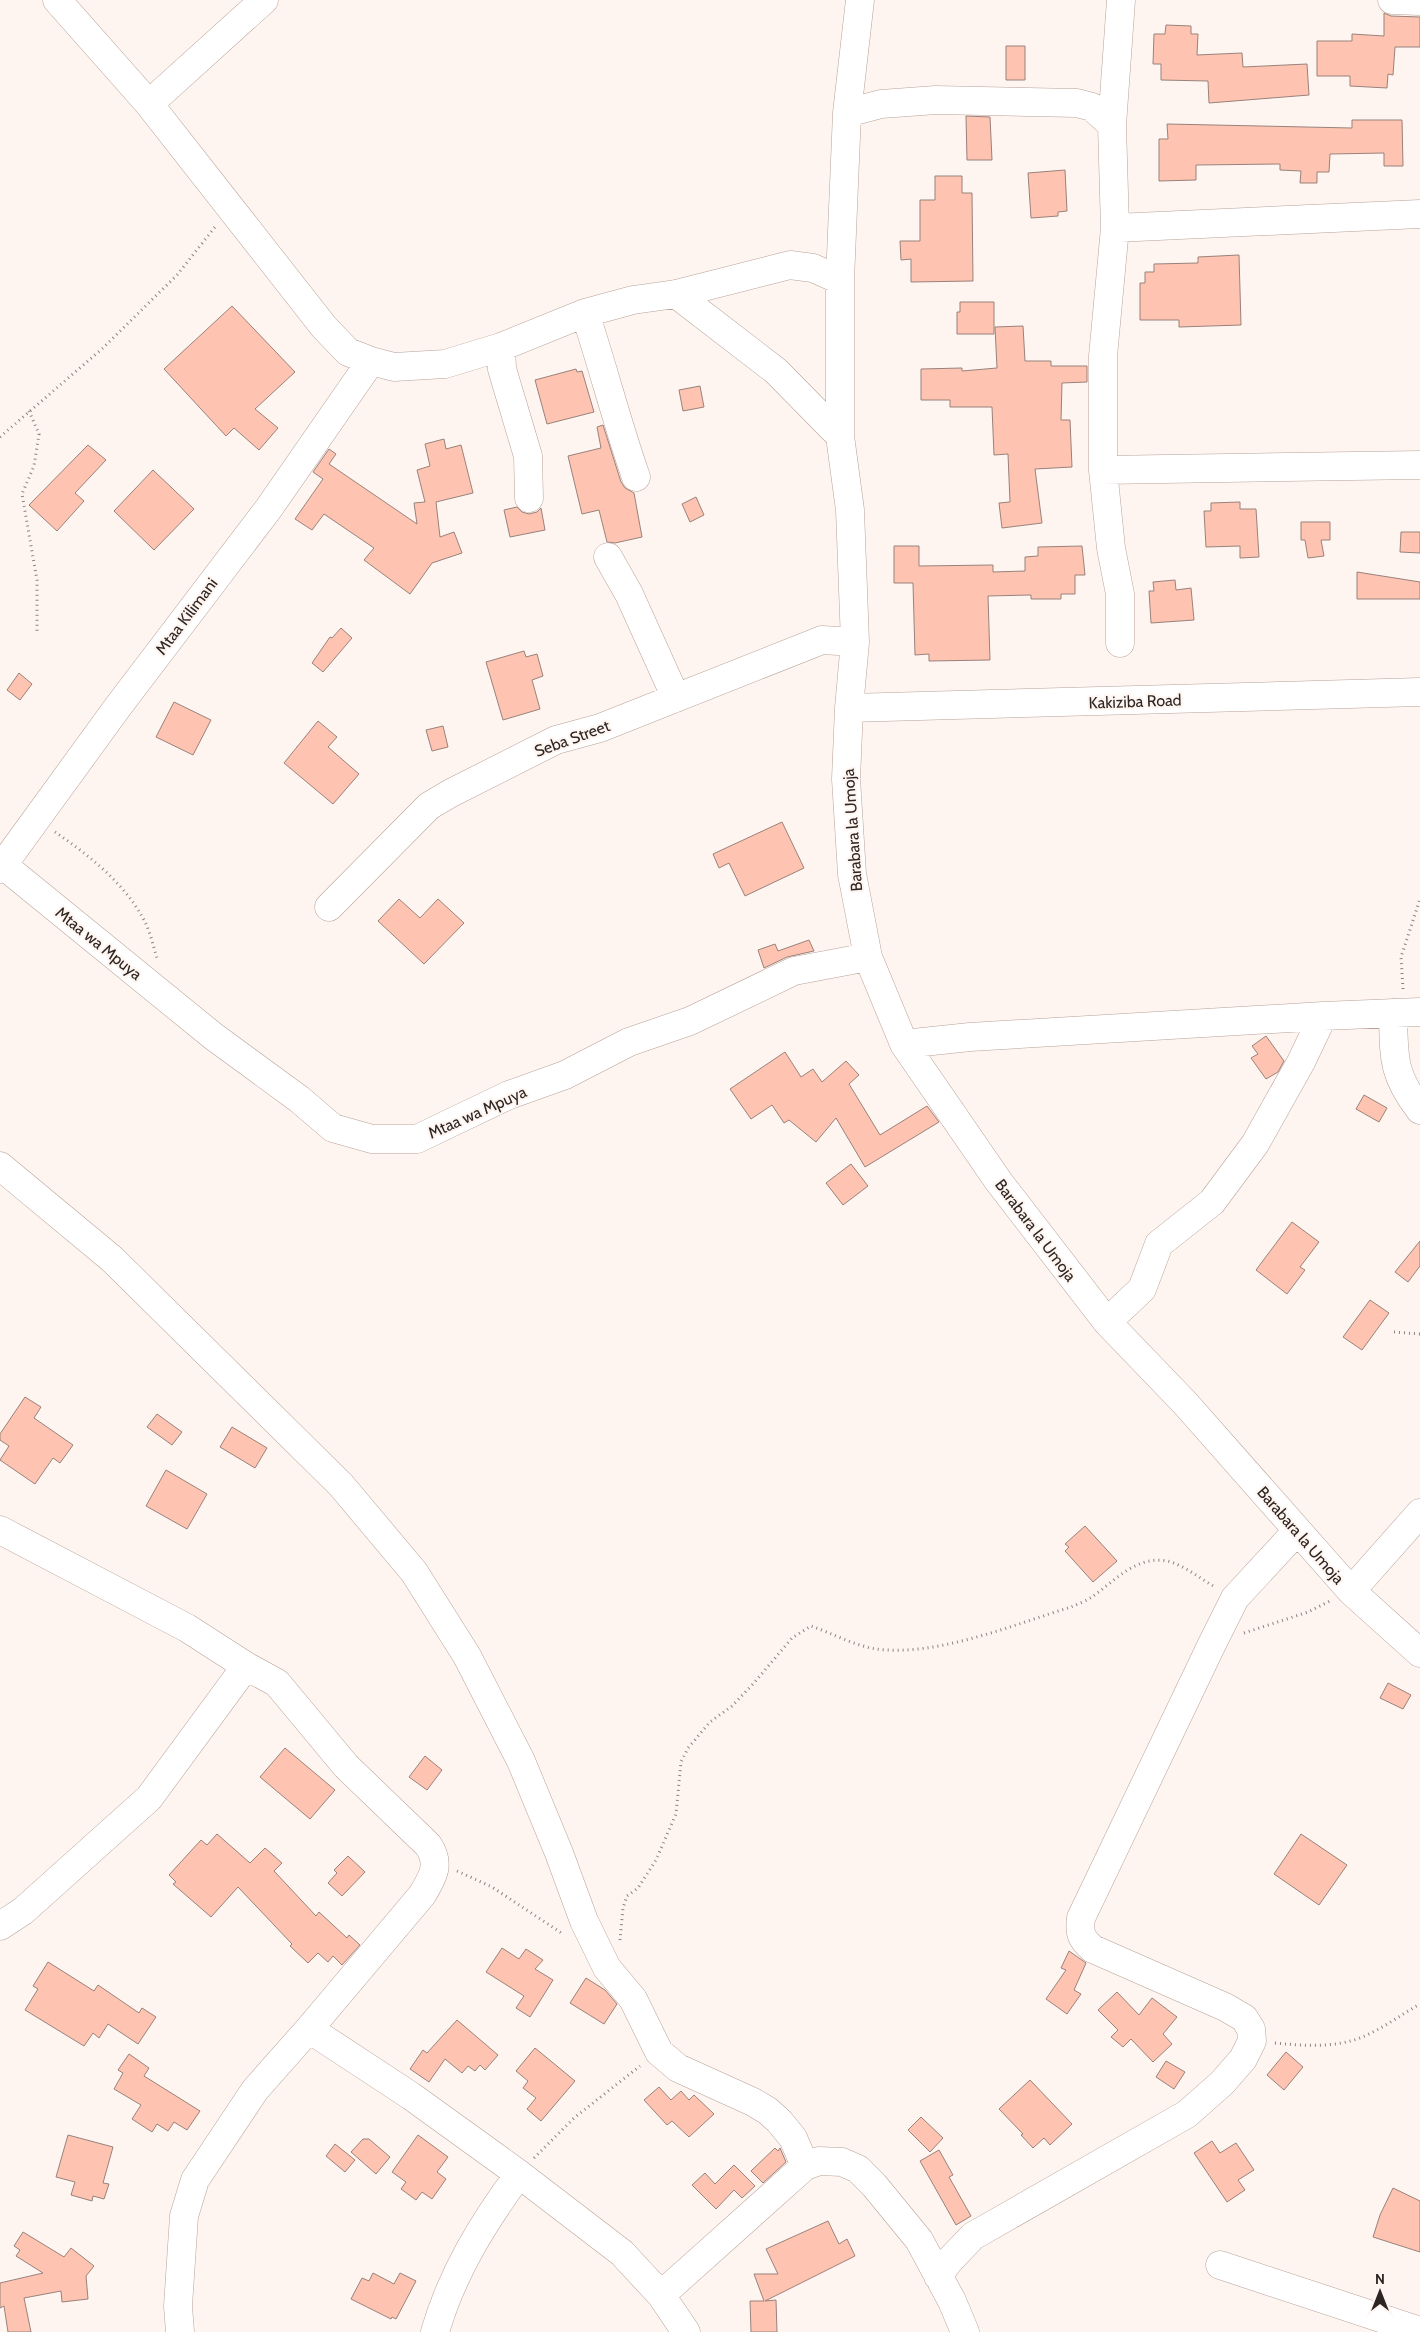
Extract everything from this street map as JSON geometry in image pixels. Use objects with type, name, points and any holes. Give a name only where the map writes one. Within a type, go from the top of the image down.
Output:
[{"type":"street","points":[[57,0],[149,104],[324,327],[348,352],[370,361],[394,366],[445,364],[501,347],[585,313],[633,300],[676,294],[790,265],[813,268],[840,280]]},
{"type":"street","points":[[149,104],[264,0]]},
{"type":"street","name":"Barabara la Umoja","points":[[860,0],[847,113],[840,280],[840,436],[850,510],[855,642],[849,708],[846,779],[852,874],[868,957],[904,1044],[999,1182],[1107,1322],[1185,1403],[1351,1591],[1420,1653]]},
{"type":"street","points":[[1120,643],[1120,594],[1111,548],[1103,470],[1103,356],[1115,228],[1112,125],[1121,0]]},
{"type":"street","points":[[1392,0],[1420,1]]},
{"type":"street","points":[[847,113],[881,104],[936,100],[1077,102],[1092,107],[1112,125]]},
{"type":"street","points":[[1115,228],[1420,214]]},
{"type":"street","points":[[676,294],[714,321],[776,371],[840,436]]},
{"type":"street","points":[[585,313],[603,367],[618,427],[636,477]]},
{"type":"street","points":[[501,347],[502,369],[528,456],[529,498]]},
{"type":"street","name":"Mtaa Kilimani","points":[[2,867],[128,693],[269,508],[370,361]]},
{"type":"street","points":[[1103,470],[1420,466]]},
{"type":"street","points":[[608,557],[629,594],[676,698]]},
{"type":"street","name":"Seba Street","points":[[329,907],[429,806],[556,740],[600,728],[822,640],[855,642]]},
{"type":"street","name":"Kakiziba Road","points":[[849,708],[1420,692]]},
{"type":"street","name":"Mtaa wa Mpuya","points":[[2,867],[213,1036],[298,1099],[333,1128],[372,1139],[417,1139],[509,1095],[565,1075],[628,1042],[690,1021],[794,971],[868,957]]},
{"type":"street","points":[[904,1044],[970,1037],[1406,1012],[1397,1072],[1405,1090],[1420,1110]]},
{"type":"street","points":[[1107,1322],[1142,1289],[1159,1244],[1212,1202],[1255,1144],[1302,1062],[1323,1016]]},
{"type":"street","points":[[0,1166],[112,1259],[341,1485],[414,1572],[472,1664],[521,1761],[588,1928],[607,1968],[632,1999],[659,2052],[678,2068],[768,2110],[792,2138],[805,2166]]},
{"type":"street","points":[[1351,1591],[1420,1513]]},
{"type":"street","points":[[0,1530],[187,1628],[246,1666],[277,1683],[346,1766],[428,1845],[436,1862],[434,1876],[422,1895],[310,2029],[255,2090],[195,2180],[184,2216],[178,2306],[180,2332]]},
{"type":"street","points":[[938,2276],[961,2247],[991,2224],[1187,2114],[1222,2083],[1243,2059],[1252,2041],[1251,2029],[1244,2018],[1226,2007],[1093,1948],[1079,1934],[1081,1918],[1235,1598],[1297,1531]]},
{"type":"street","points":[[0,1926],[23,1911],[149,1798],[246,1666]]},
{"type":"street","points":[[310,2029],[411,2096],[519,2174],[622,2253],[661,2295],[686,2332]]},
{"type":"street","points":[[661,2295],[805,2166],[830,2160],[842,2162],[858,2169],[874,2185],[919,2240],[965,2332]]},
{"type":"street","points":[[435,2332],[444,2302],[459,2268],[486,2218],[519,2174]]},
{"type":"street","points":[[1220,2265],[1420,2331]]},
{"type":"path","points":[[0,438],[103,348],[177,275],[230,208]]},
{"type":"path","points":[[29,411],[39,434],[34,466],[22,494],[37,580],[37,633]]},
{"type":"path","points":[[36,819],[88,855],[126,893],[146,924],[160,968]]},
{"type":"path","points":[[1406,1012],[1401,957],[1420,899]]},
{"type":"path","points":[[1394,1332],[1420,1334]]},
{"type":"path","points":[[620,1944],[622,1908],[627,1896],[638,1888],[656,1860],[676,1814],[681,1762],[688,1748],[710,1722],[732,1706],[754,1683],[792,1638],[811,1626],[874,1648],[905,1651],[935,1647],[1071,1607],[1091,1598],[1132,1567],[1146,1561],[1157,1560],[1172,1562],[1235,1598]]},
{"type":"path","points":[[1212,1644],[1308,1612],[1351,1591]]},
{"type":"path","points":[[436,1862],[492,1887],[564,1934]]},
{"type":"path","points":[[1252,2041],[1313,2046],[1348,2042],[1373,2033],[1420,2004]]},
{"type":"path","points":[[519,2174],[574,2118],[659,2052]]},
{"type":"building","points":[[1384,13],[1391,16],[1420,17],[1420,47],[1395,47],[1393,75],[1388,74],[1387,88],[1350,86],[1350,76],[1317,76],[1317,41],[1352,41],[1352,34],[1384,36]]},
{"type":"building","points":[[1166,25],[1191,26],[1191,34],[1198,34],[1197,55],[1242,53],[1243,67],[1307,64],[1309,95],[1209,103],[1208,81],[1161,80],[1161,64],[1153,64],[1154,34],[1165,34]]},
{"type":"building","points":[[1006,46],[1025,46],[1025,80],[1006,80]]},
{"type":"building","points":[[966,116],[990,117],[992,160],[967,160]]},
{"type":"building","points":[[1352,120],[1402,120],[1403,166],[1384,166],[1384,153],[1330,154],[1329,172],[1317,172],[1317,183],[1300,183],[1301,171],[1280,170],[1280,164],[1196,165],[1196,180],[1159,181],[1159,139],[1168,139],[1167,124],[1352,128]]},
{"type":"building","points":[[1065,170],[1067,211],[1058,212],[1058,216],[1031,218],[1028,173]]},
{"type":"building","points":[[935,176],[962,176],[962,193],[972,193],[973,281],[911,282],[911,259],[901,260],[900,241],[920,241],[920,200],[935,200]]},
{"type":"building","points":[[1239,255],[1241,325],[1179,327],[1179,320],[1140,320],[1140,283],[1145,283],[1145,272],[1154,272],[1154,264],[1198,263],[1198,257]]},
{"type":"building","points":[[960,302],[994,302],[994,334],[957,334],[957,312],[960,312]]},
{"type":"building","points":[[232,306],[295,372],[255,409],[278,428],[259,450],[234,428],[226,436],[164,369]]},
{"type":"building","points":[[1023,326],[1025,361],[1051,361],[1051,366],[1087,366],[1087,382],[1062,383],[1061,420],[1070,420],[1072,467],[1035,469],[1042,523],[1002,528],[999,503],[1010,502],[1008,454],[994,455],[992,407],[950,407],[950,400],[921,400],[921,369],[962,368],[962,371],[997,368],[995,327]]},
{"type":"building","points":[[576,369],[577,372],[582,371],[594,412],[547,424],[535,380]]},
{"type":"building","points":[[700,386],[704,407],[683,411],[679,390]]},
{"type":"building","points":[[603,425],[621,482],[625,488],[634,493],[642,537],[615,543],[607,542],[599,510],[582,514],[568,456],[601,448],[597,427]]},
{"type":"building","points":[[444,439],[446,449],[461,445],[473,493],[436,502],[440,537],[454,532],[462,553],[432,563],[410,594],[364,560],[374,548],[324,514],[312,530],[295,519],[323,479],[313,472],[329,449],[336,454],[329,464],[417,524],[414,503],[425,502],[417,470],[430,466],[425,444]]},
{"type":"building","points":[[88,445],[106,460],[75,493],[84,501],[57,531],[29,505]]},
{"type":"building","points":[[153,470],[194,509],[154,550],[114,511]]},
{"type":"building","points":[[696,497],[704,515],[690,522],[682,504]]},
{"type":"building","points":[[1240,502],[1240,509],[1256,509],[1259,557],[1240,558],[1240,546],[1206,547],[1204,511],[1211,511],[1211,503]]},
{"type":"building","points":[[517,507],[522,512],[529,514],[537,512],[541,508],[545,530],[510,537],[504,510]]},
{"type":"building","points":[[1301,522],[1330,522],[1330,540],[1321,540],[1324,556],[1308,558],[1305,540],[1301,540]]},
{"type":"building","points":[[1401,532],[1420,532],[1420,553],[1400,552]]},
{"type":"building","points":[[894,546],[919,546],[919,566],[993,565],[993,572],[1025,571],[1025,557],[1038,556],[1038,547],[1082,546],[1085,575],[1075,575],[1075,594],[1061,594],[1061,599],[1031,599],[1031,595],[988,596],[990,660],[929,661],[929,654],[915,655],[913,583],[894,583]]},
{"type":"building","points":[[1357,572],[1420,582],[1420,599],[1357,599]]},
{"type":"building","points":[[1175,580],[1176,590],[1191,588],[1194,620],[1151,623],[1149,591],[1154,591],[1153,582]]},
{"type":"building","points":[[341,628],[352,638],[323,672],[312,663],[330,637],[332,638]]},
{"type":"building","points":[[524,651],[526,657],[537,654],[543,676],[532,680],[540,709],[503,720],[486,662]]},
{"type":"building","points":[[19,673],[32,684],[20,700],[7,690]]},
{"type":"building","points":[[174,702],[211,720],[193,755],[156,737]]},
{"type":"building","points":[[318,721],[337,737],[328,747],[359,774],[333,804],[284,763]]},
{"type":"building","points":[[443,726],[448,747],[432,751],[426,730]]},
{"type":"building","points":[[782,822],[804,868],[745,896],[729,863],[719,868],[713,854]]},
{"type":"building","points":[[399,899],[420,918],[438,899],[464,923],[424,964],[378,921]]},
{"type":"building","points":[[809,940],[814,951],[787,957],[764,968],[758,950],[775,944],[778,951]]},
{"type":"building","points":[[1266,1036],[1284,1061],[1278,1072],[1266,1079],[1251,1058],[1258,1054],[1252,1046]]},
{"type":"building","points":[[785,1052],[801,1077],[813,1069],[822,1082],[846,1061],[859,1075],[849,1084],[880,1135],[927,1106],[939,1122],[865,1167],[836,1118],[816,1142],[789,1120],[784,1123],[772,1105],[751,1119],[730,1089]]},
{"type":"building","points":[[1364,1095],[1387,1108],[1379,1122],[1356,1109]]},
{"type":"building","points":[[851,1164],[868,1186],[843,1205],[826,1183]]},
{"type":"building","points":[[1292,1222],[1319,1242],[1300,1267],[1305,1270],[1287,1294],[1256,1270]]},
{"type":"building","points":[[1420,1241],[1420,1266],[1408,1282],[1395,1272]]},
{"type":"building","points":[[1370,1300],[1389,1313],[1362,1350],[1343,1337]]},
{"type":"building","points":[[25,1397],[41,1407],[34,1418],[73,1445],[60,1463],[53,1458],[35,1484],[0,1460],[9,1446],[0,1440],[0,1434]]},
{"type":"building","points":[[157,1414],[182,1432],[172,1445],[147,1427]]},
{"type":"building","points":[[232,1427],[267,1448],[255,1468],[220,1447]]},
{"type":"building","points":[[166,1470],[207,1494],[187,1529],[146,1506]]},
{"type":"building","points":[[1085,1526],[1117,1561],[1093,1582],[1065,1551],[1069,1547],[1065,1544]]},
{"type":"building","points":[[1388,1683],[1411,1695],[1403,1709],[1380,1698]]},
{"type":"building","points":[[285,1748],[335,1790],[310,1819],[260,1777]]},
{"type":"building","points":[[425,1756],[442,1770],[427,1790],[409,1777]]},
{"type":"building","points":[[217,1834],[250,1863],[265,1848],[282,1863],[274,1871],[316,1916],[319,1912],[347,1938],[349,1935],[360,1945],[342,1965],[333,1956],[328,1962],[318,1953],[308,1963],[290,1946],[292,1944],[238,1887],[211,1917],[173,1884],[176,1882],[169,1875],[201,1840],[207,1845]]},
{"type":"building","points":[[1301,1834],[1347,1865],[1319,1905],[1274,1874]]},
{"type":"building","points":[[348,1856],[365,1872],[342,1896],[328,1883],[337,1873],[334,1870]]},
{"type":"building","points":[[502,1948],[519,1959],[526,1949],[543,1960],[535,1969],[553,1980],[530,2017],[516,2008],[524,1996],[486,1972]]},
{"type":"building","points":[[1069,1951],[1086,1963],[1074,1990],[1081,1994],[1067,2014],[1046,1999],[1066,1970],[1061,1968]]},
{"type":"building","points":[[48,1962],[94,1991],[98,1985],[139,2013],[142,2008],[156,2017],[138,2044],[108,2024],[99,2038],[93,2033],[84,2046],[25,2010],[38,1989],[33,1986]]},
{"type":"building","points":[[586,1978],[605,1990],[617,2004],[604,2024],[570,2003]]},
{"type":"building","points":[[1117,1992],[1139,2015],[1152,1998],[1177,2017],[1163,2034],[1172,2044],[1153,2062],[1131,2039],[1123,2047],[1111,2037],[1118,2030],[1098,2010]]},
{"type":"building","points":[[457,2020],[498,2055],[485,2070],[480,2065],[475,2071],[468,2066],[462,2073],[445,2059],[429,2082],[410,2069],[423,2050],[427,2053]]},
{"type":"building","points":[[535,2048],[575,2081],[541,2121],[527,2109],[536,2098],[523,2088],[528,2081],[516,2071]]},
{"type":"building","points":[[1286,2052],[1303,2067],[1284,2090],[1267,2075]]},
{"type":"building","points":[[129,2054],[149,2068],[144,2076],[200,2111],[187,2130],[174,2122],[168,2131],[157,2124],[152,2132],[132,2119],[141,2105],[114,2089],[123,2073],[118,2070]]},
{"type":"building","points":[[1166,2061],[1185,2072],[1174,2089],[1156,2077]]},
{"type":"building","points":[[1030,2080],[1072,2124],[1050,2145],[1044,2138],[1033,2148],[1021,2135],[1023,2134],[999,2109]]},
{"type":"building","points":[[659,2087],[671,2100],[681,2091],[689,2100],[694,2095],[714,2114],[689,2137],[672,2121],[667,2125],[644,2100]]},
{"type":"building","points":[[921,2117],[943,2138],[930,2152],[908,2130]]},
{"type":"building","points":[[68,2135],[113,2147],[103,2183],[109,2184],[104,2199],[93,2196],[92,2201],[71,2195],[75,2182],[56,2177]]},
{"type":"building","points":[[418,2135],[448,2157],[437,2172],[446,2179],[432,2199],[422,2192],[416,2200],[401,2189],[406,2182],[392,2172]]},
{"type":"building","points":[[363,2139],[369,2139],[390,2157],[376,2174],[351,2152]]},
{"type":"building","points":[[1212,2141],[1220,2153],[1236,2143],[1254,2170],[1238,2180],[1245,2190],[1227,2202],[1194,2153]]},
{"type":"building","points":[[335,2144],[355,2160],[345,2172],[326,2156]]},
{"type":"building","points":[[775,2148],[778,2151],[780,2148],[786,2162],[763,2183],[751,2171]]},
{"type":"building","points":[[939,2150],[953,2175],[949,2177],[971,2216],[956,2225],[920,2161]]},
{"type":"building","points":[[734,2165],[755,2186],[742,2198],[734,2190],[716,2209],[692,2185],[705,2173],[715,2184]]},
{"type":"building","points":[[1393,2188],[1420,2201],[1420,2252],[1373,2237],[1380,2215]]},
{"type":"building","points":[[828,2221],[839,2244],[847,2239],[855,2256],[765,2301],[776,2300],[777,2332],[751,2332],[750,2301],[764,2301],[754,2274],[778,2274],[766,2249]]},
{"type":"building","points":[[23,2232],[64,2257],[71,2248],[94,2266],[86,2276],[88,2299],[62,2302],[61,2291],[24,2298],[31,2332],[8,2332],[4,2306],[0,2308],[0,2283],[43,2273],[16,2256],[20,2250],[14,2246]]},
{"type":"building","points":[[373,2273],[394,2284],[400,2273],[416,2281],[396,2319],[392,2317],[391,2319],[351,2299],[362,2278],[369,2281]]}]
